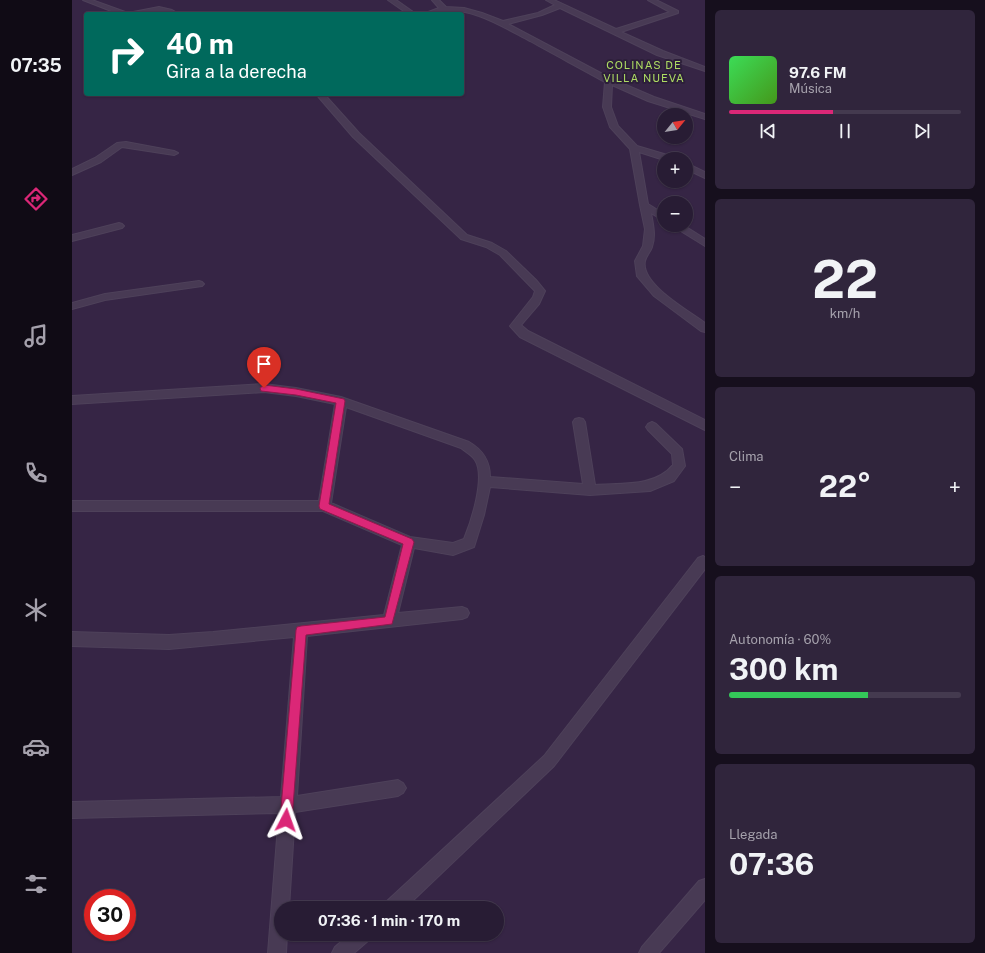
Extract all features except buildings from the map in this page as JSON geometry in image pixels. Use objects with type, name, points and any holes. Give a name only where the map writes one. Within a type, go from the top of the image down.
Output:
[{"type":"street","points":[[86,0],[119,12]]},
{"type":"street","points":[[391,0],[410,12]]},
{"type":"street","points":[[435,0],[444,9]]},
{"type":"street","points":[[549,0],[660,53],[705,69]]},
{"type":"street","points":[[614,32],[676,12],[651,0]]},
{"type":"street","points":[[502,23],[540,14],[561,5]]},
{"type":"street","points":[[140,12],[159,8],[172,12]]},
{"type":"street","points":[[433,12],[444,9],[464,10],[480,14],[502,23],[609,81],[652,99],[705,117]]},
{"type":"street","points":[[609,81],[607,107],[614,126],[634,148],[657,155]]},
{"type":"street","points":[[322,96],[356,135],[464,237],[489,245],[503,253],[533,282],[540,291],[538,300],[519,318],[515,326],[524,334],[705,425]]},
{"type":"street","points":[[72,172],[98,160],[120,144],[174,153]]},
{"type":"street","points":[[634,148],[644,205],[650,229],[648,246],[640,261],[642,276],[658,294],[693,321],[705,328]]},
{"type":"street","points":[[693,169],[705,175]]},
{"type":"street","points":[[644,205],[657,213]]},
{"type":"street","points":[[72,238],[119,226]]},
{"type":"street","points":[[687,232],[705,243]]},
{"type":"street","points":[[72,306],[105,297],[199,284]]},
{"type":"street","points":[[72,400],[264,388],[296,392],[341,401],[465,444],[476,451],[483,464],[484,482],[474,531],[469,543],[453,549],[409,542],[324,506],[72,506]]},
{"type":"street","points":[[324,506],[341,401]]},
{"type":"street","points":[[579,422],[590,490]]},
{"type":"street","points":[[484,482],[590,490],[650,486],[670,477],[679,466],[678,452],[652,427]]},
{"type":"street","points":[[389,621],[409,542]]},
{"type":"street","points":[[400,901],[549,761],[703,562]]},
{"type":"street","points":[[72,639],[169,642],[462,613]]},
{"type":"street","points":[[277,953],[301,630]]},
{"type":"street","points":[[72,810],[287,805],[398,788]]},
{"type":"street","points":[[648,953],[705,887]]},
{"type":"street","points":[[342,953],[355,941]]},
{"type":"district","name":"COLINAS DE VILLA NUEVA","points":[[644,71]]},
{"type":"route","points":[[264,388],[296,392],[341,401],[324,506],[409,542],[389,621],[301,630],[286,820]]}]
